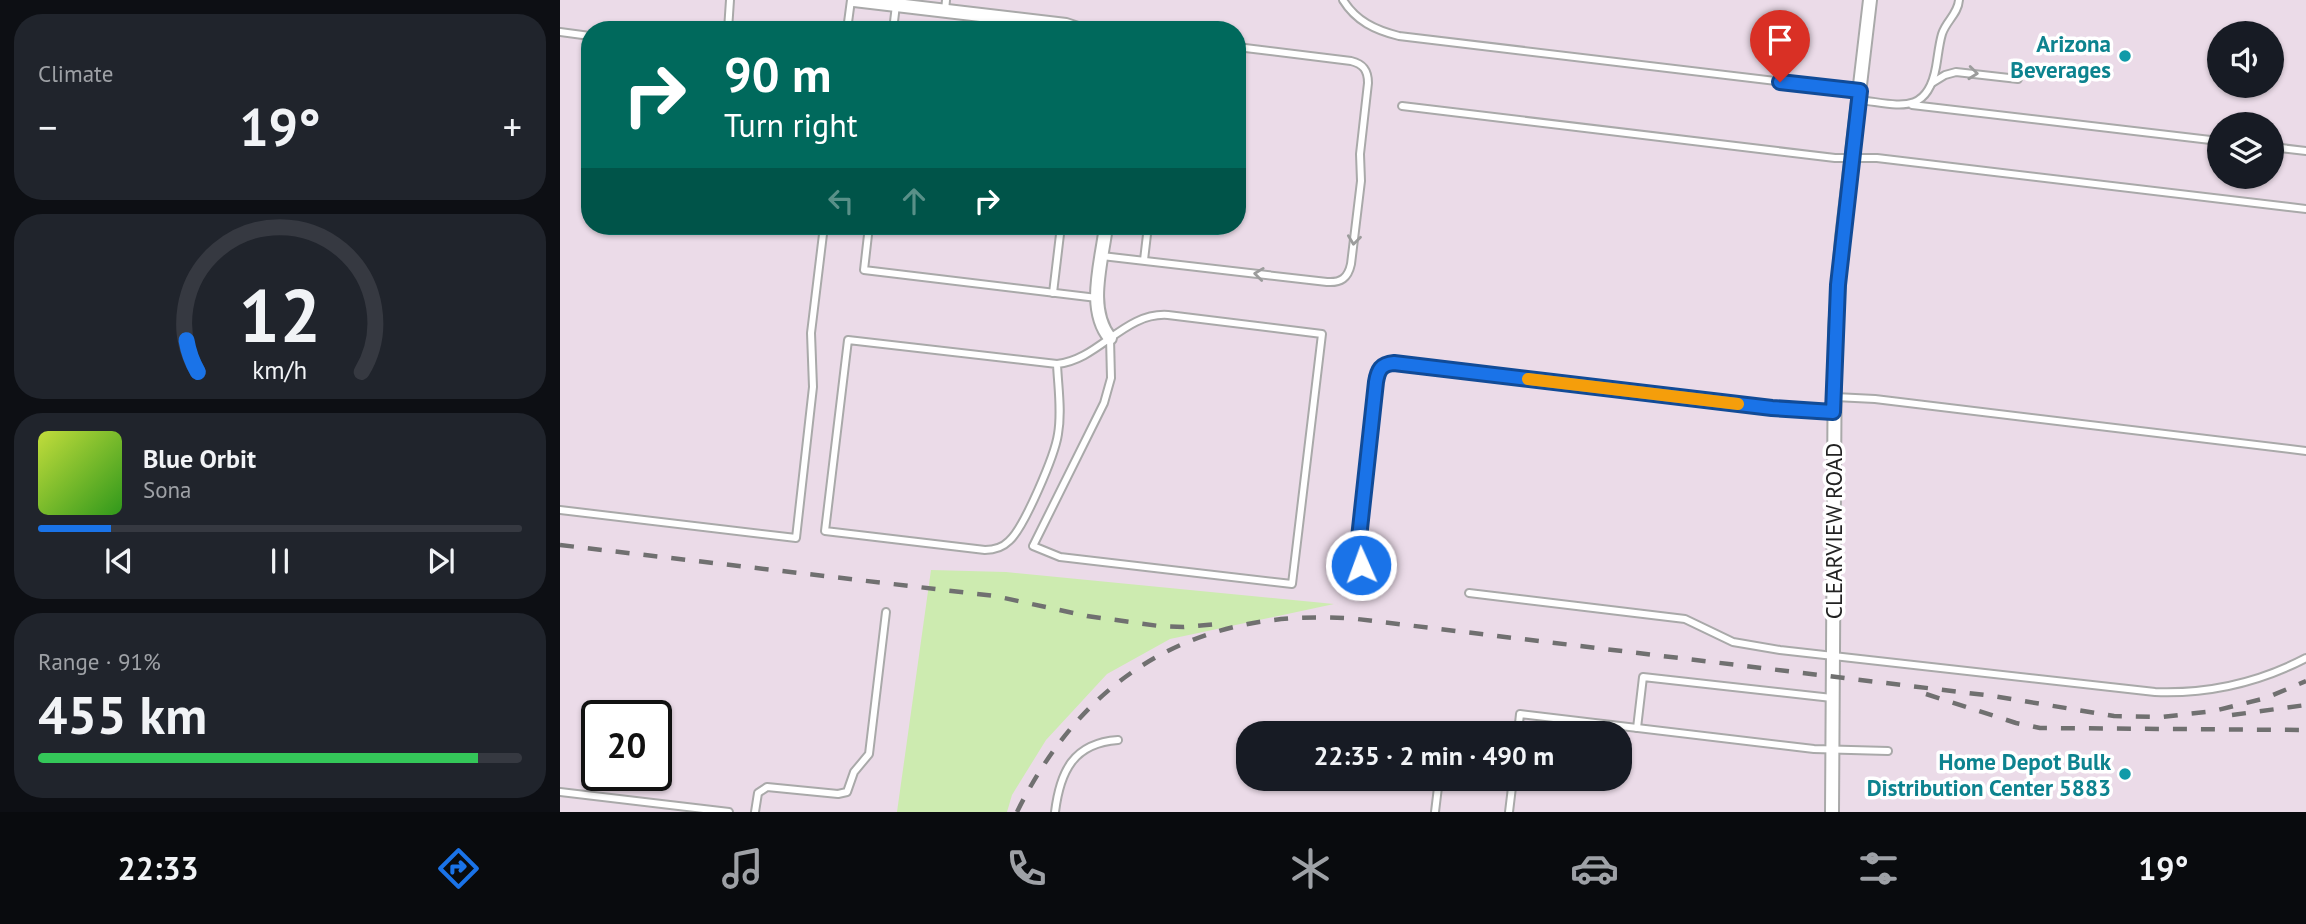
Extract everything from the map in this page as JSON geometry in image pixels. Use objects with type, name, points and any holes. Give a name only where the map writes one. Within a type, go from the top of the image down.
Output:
[{"type":"street","points":[[852,0],[896,5],[946,5],[1042,21]]},
{"type":"street","name":"CLEARVIEW ROAD","points":[[1832,812],[1833,397],[1836,309],[1870,0]]},
{"type":"street","points":[[1105,235],[1097,298],[1098,318],[1110,338]]},
{"type":"lane","points":[[729,21],[730,0]]},
{"type":"lane","points":[[848,21],[852,0]]},
{"type":"lane","points":[[1343,0],[1365,23],[1398,36],[1912,105],[2207,140]]},
{"type":"lane","points":[[1912,105],[1926,93],[1932,83],[1942,33],[1958,9],[1959,0]]},
{"type":"lane","points":[[894,21],[896,5]]},
{"type":"lane","points":[[560,32],[581,35]]},
{"type":"lane","points":[[1102,256],[1327,282],[1341,281],[1350,268],[1361,181],[1360,154],[1368,83],[1365,67],[1351,61],[1246,48]]},
{"type":"lane","points":[[1932,83],[1956,72],[2018,79]]},
{"type":"lane","points":[[1402,106],[1814,156],[1890,159],[2306,209]]},
{"type":"lane","points":[[2284,148],[2306,151]]},
{"type":"lane","points":[[560,510],[796,538],[813,387],[811,333],[823,235]]},
{"type":"lane","points":[[868,235],[864,270],[1097,298]]},
{"type":"lane","points":[[1053,293],[1060,235]]},
{"type":"lane","points":[[1144,260],[1147,235]]},
{"type":"lane","points":[[1057,364],[1059,424],[1054,453],[1016,533],[1005,545],[990,550],[825,531],[848,340],[1057,364],[1078,358],[1140,319],[1163,315],[1322,334],[1292,584],[1060,556],[1033,545],[1104,403],[1111,378],[1110,338]]},
{"type":"lane","points":[[1364,574],[1358,547],[1376,382],[1378,371],[1384,364],[1394,363],[1772,408],[1833,412]]},
{"type":"lane","points":[[1833,397],[1875,399],[2306,450]]},
{"type":"lane","points":[[1469,593],[1679,618],[1691,621],[1733,642],[1780,650],[2172,693],[2231,687],[2269,675],[2306,658]]},
{"type":"lane","points":[[755,812],[758,793],[767,787],[838,794],[847,792],[854,772],[869,754],[886,612]]},
{"type":"lane","points":[[1637,728],[1643,677],[1832,698]]},
{"type":"lane","points":[[1519,721],[1520,714],[1578,721]]},
{"type":"lane","points":[[1632,727],[1832,750],[1888,751]]},
{"type":"lane","points":[[1055,812],[1061,779],[1074,759],[1094,744],[1118,740]]},
{"type":"lane","points":[[1435,812],[1438,791]]},
{"type":"lane","points":[[1508,812],[1511,791]]},
{"type":"lane","points":[[560,792],[729,812]]},
{"type":"shaded area","points":[[560,0],[2306,0],[2306,812],[560,812]]},
{"type":"green space","points":[[931,570],[1006,572],[1334,604],[1170,639],[1107,674],[1046,740],[1012,795],[1007,812],[897,812]]},
{"type":"railway","points":[[560,545],[995,596],[1087,616],[1159,626],[1217,624]]},
{"type":"railway","points":[[1017,812],[1045,763],[1077,721],[1114,686],[1154,658],[1199,637],[1248,624],[1300,618],[1357,619],[1993,696],[2114,716],[2162,717],[2214,711],[2266,698],[2306,681]]},
{"type":"railway","points":[[1926,694],[2040,728],[2306,730]]},
{"type":"railway","points":[[2232,715],[2306,705]]},
{"type":"slow traffic","points":[[1528,379],[1738,404]]},
{"type":"place","name":"Arizona Beverages","points":[[2125,56]]},
{"type":"place","name":"Home Depot Bulk Distribution Center 5883","points":[[2125,774]]},
{"type":"route","points":[[1361,565],[1358,547],[1376,382],[1378,371],[1384,364],[1394,363],[1772,408],[1833,412],[1838,285],[1860,91],[1780,82]]}]
